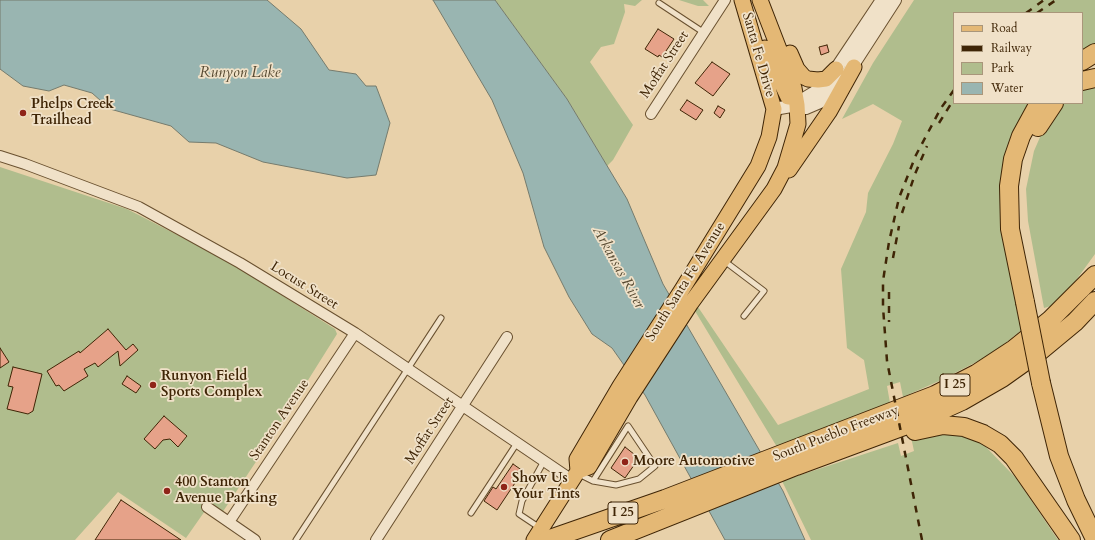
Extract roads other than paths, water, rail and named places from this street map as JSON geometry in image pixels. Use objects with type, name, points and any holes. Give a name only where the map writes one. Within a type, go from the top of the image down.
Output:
[{"type":"highway","points":[[1083,59],[1095,52]]},
{"type":"highway","points":[[1083,81],[1095,78]]},
{"type":"highway","points":[[1038,104],[1026,124],[1013,159],[1009,186],[1010,229],[1030,298],[1046,378],[1058,456],[1076,500],[1095,539]]},
{"type":"highway","points":[[1030,298],[1022,227],[1020,186],[1032,141],[1040,124],[1053,104]]},
{"type":"highway","name":"South Pueblo Freeway","points":[[541,536],[669,506],[792,459],[914,404],[976,374],[1032,335],[1065,307],[1094,275]]},
{"type":"highway","name":"South Pueblo Freeway","points":[[792,459],[831,453],[920,420],[983,390],[1040,352],[1095,301]]},
{"type":"highway","points":[[1046,378],[1069,452],[1095,516]]},
{"type":"highway","points":[[831,453],[846,455],[932,426],[953,425],[974,430],[1000,444],[1014,458],[1071,540]]},
{"type":"highway","name":"South Pueblo Freeway","points":[[610,540],[669,506]]},
{"type":"main road","name":"Santa Fe Drive","points":[[760,0],[794,88],[797,105],[798,124],[784,168]]},
{"type":"main road","name":"Santa Fe Drive","points":[[744,7],[774,109]]},
{"type":"main road","points":[[744,7],[760,36],[788,96],[797,105]]},
{"type":"main road","points":[[779,48],[789,49],[797,69],[804,77],[808,79],[826,79],[836,69]]},
{"type":"main road","points":[[774,189],[825,118],[854,67]]},
{"type":"main road","name":"South Santa Fe Avenue","points":[[541,536],[575,475],[577,459],[620,386],[683,288],[758,166],[769,138],[774,109]]},
{"type":"main road","name":"South Santa Fe Avenue","points":[[575,475],[588,467],[630,397],[692,303],[774,189],[784,168]]},
{"type":"street","name":"Moffat Street","points":[[651,114],[725,0]]},
{"type":"street","points":[[797,105],[802,100],[830,83],[836,69],[882,0]]},
{"type":"street","points":[[774,109],[797,105],[806,108],[820,102],[842,82],[854,67],[895,0]]},
{"type":"street","name":"Locust Street","points":[[0,156],[139,206],[240,263],[355,334],[544,461],[575,475]]},
{"type":"street","name":"Stanton Avenue","points":[[229,522],[355,334]]},
{"type":"street","name":"Moffat Street","points":[[376,540],[507,337]]},
{"type":"street","points":[[207,508],[256,540]]},
{"type":"lane","points":[[660,4],[703,32]]},
{"type":"lane","points":[[722,260],[764,291],[744,316]]},
{"type":"lane","points":[[296,540],[441,318]]},
{"type":"lane","points":[[575,475],[593,481],[616,485],[639,479],[655,466],[628,426],[593,481]]},
{"type":"lane","points":[[471,513],[517,443]]},
{"type":"lane","points":[[541,536],[519,514],[522,501],[544,461]]},
{"type":"water","name":"Runyon Lake","points":[[0,0],[267,0],[301,29],[329,70],[356,74],[366,86],[376,86],[390,123],[376,175],[347,178],[263,162],[216,143],[189,142],[171,126],[110,109],[92,93],[64,85],[49,91],[23,86],[0,69]]},
{"type":"water","name":"Arkansas River","points":[[433,0],[495,0],[567,99],[627,199],[663,284],[783,491],[805,540],[725,540],[645,395],[612,348],[592,334],[569,297],[544,247],[523,173],[492,100]]},
{"type":"railway","points":[[1027,12],[1044,0]]},
{"type":"railway","points":[[1038,12],[1056,0]]},
{"type":"railway","points":[[922,540],[887,361],[883,307],[883,281],[889,242],[899,198],[916,155],[941,108],[953,91]]},
{"type":"railway","points":[[939,123],[953,101]]},
{"type":"railway","points":[[902,213],[915,174],[927,146]]},
{"type":"railway","points":[[893,258],[899,226]]},
{"type":"railway","points":[[889,292],[889,322]]},
{"type":"place","name":"Phelps Creek Trailhead","points":[[23,113]]},
{"type":"place","name":"Runyon Field Sports Complex","points":[[153,385]]},
{"type":"place","name":"Moore Automotive","points":[[625,462]]},
{"type":"place","name":"Show Us Your Tints","points":[[504,487]]},
{"type":"place","name":"400 Stanton Avenue Parking","points":[[167,491]]}]
